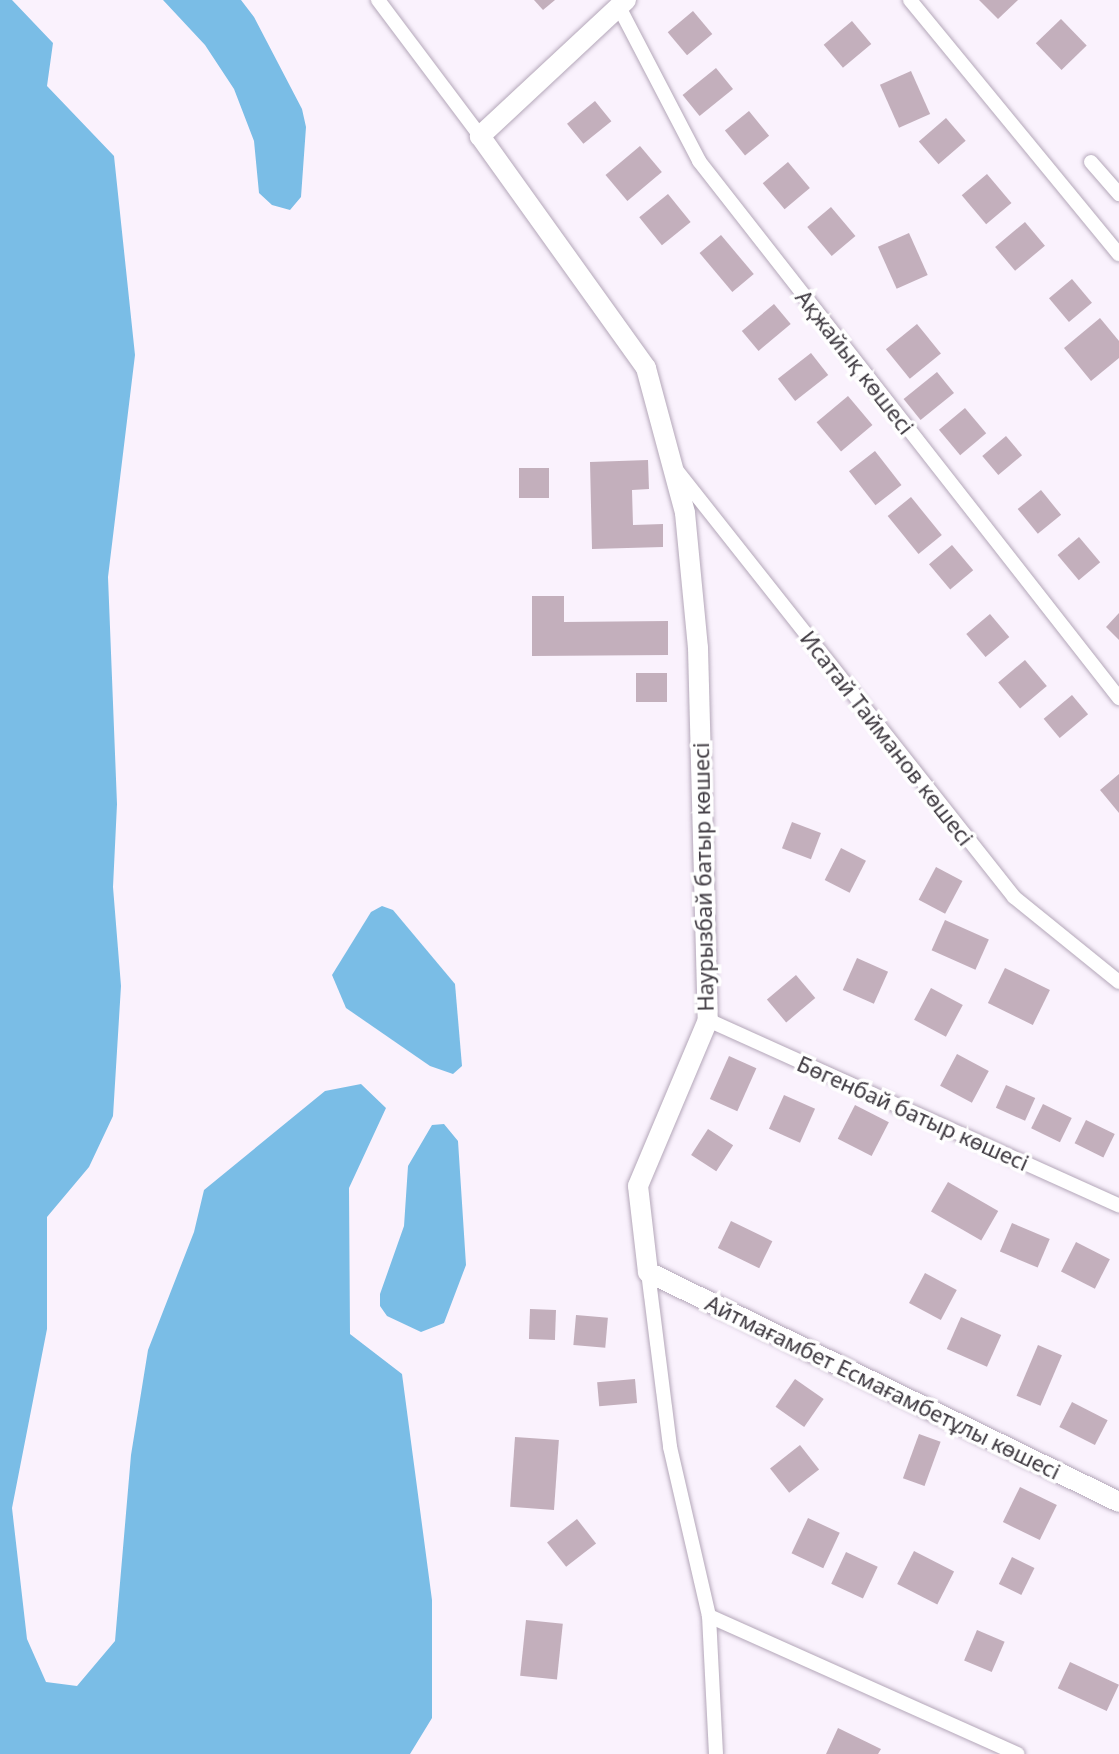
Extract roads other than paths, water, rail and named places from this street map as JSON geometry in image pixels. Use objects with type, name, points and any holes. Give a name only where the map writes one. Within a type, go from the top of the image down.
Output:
[{"type":"street","points":[[378,0],[480,136],[622,3]]},
{"type":"street","points":[[910,0],[1119,254]]},
{"type":"street","name":"Ақжайық көшесі","points":[[622,3],[699,161],[1119,698]]},
{"type":"street","name":"Наурызбай батыр көшесі","points":[[480,136],[646,368],[678,472],[698,648],[708,1020],[638,1186],[670,1447],[709,1616],[716,1754]]},
{"type":"street","points":[[1091,162],[1119,194]]},
{"type":"street","name":"Исатай Тайманов көшесі","points":[[678,472],[1014,897],[1119,982]]},
{"type":"street","name":"Бөгенбай батыр көшесі","points":[[708,1020],[1119,1206]]},
{"type":"street","name":"Айтмағамбет Есмағамбетұлы көшесі","points":[[648,1272],[1119,1502]]},
{"type":"street","points":[[709,1616],[1018,1754]]},
{"type":"water","points":[[0,0],[12,0],[53,43],[47,86],[114,156],[135,355],[108,577],[117,804],[113,887],[121,986],[113,1116],[89,1167],[47,1217],[47,1329],[12,1508],[27,1639],[46,1682],[77,1686],[115,1641],[131,1455],[148,1350],[194,1232],[204,1190],[325,1091],[361,1084],[386,1108],[349,1188],[350,1334],[402,1374],[432,1600],[432,1718],[410,1754],[0,1754]]},
{"type":"water","points":[[163,0],[241,0],[254,17],[302,109],[306,127],[301,197],[290,210],[272,205],[259,193],[254,141],[234,89],[205,45]]},
{"type":"water","points":[[382,906],[393,910],[455,984],[462,1066],[453,1074],[430,1066],[346,1008],[332,975],[371,912]]},
{"type":"water","points":[[444,1124],[458,1141],[466,1265],[444,1323],[421,1332],[387,1316],[380,1306],[380,1294],[404,1226],[408,1166],[432,1125]]}]
